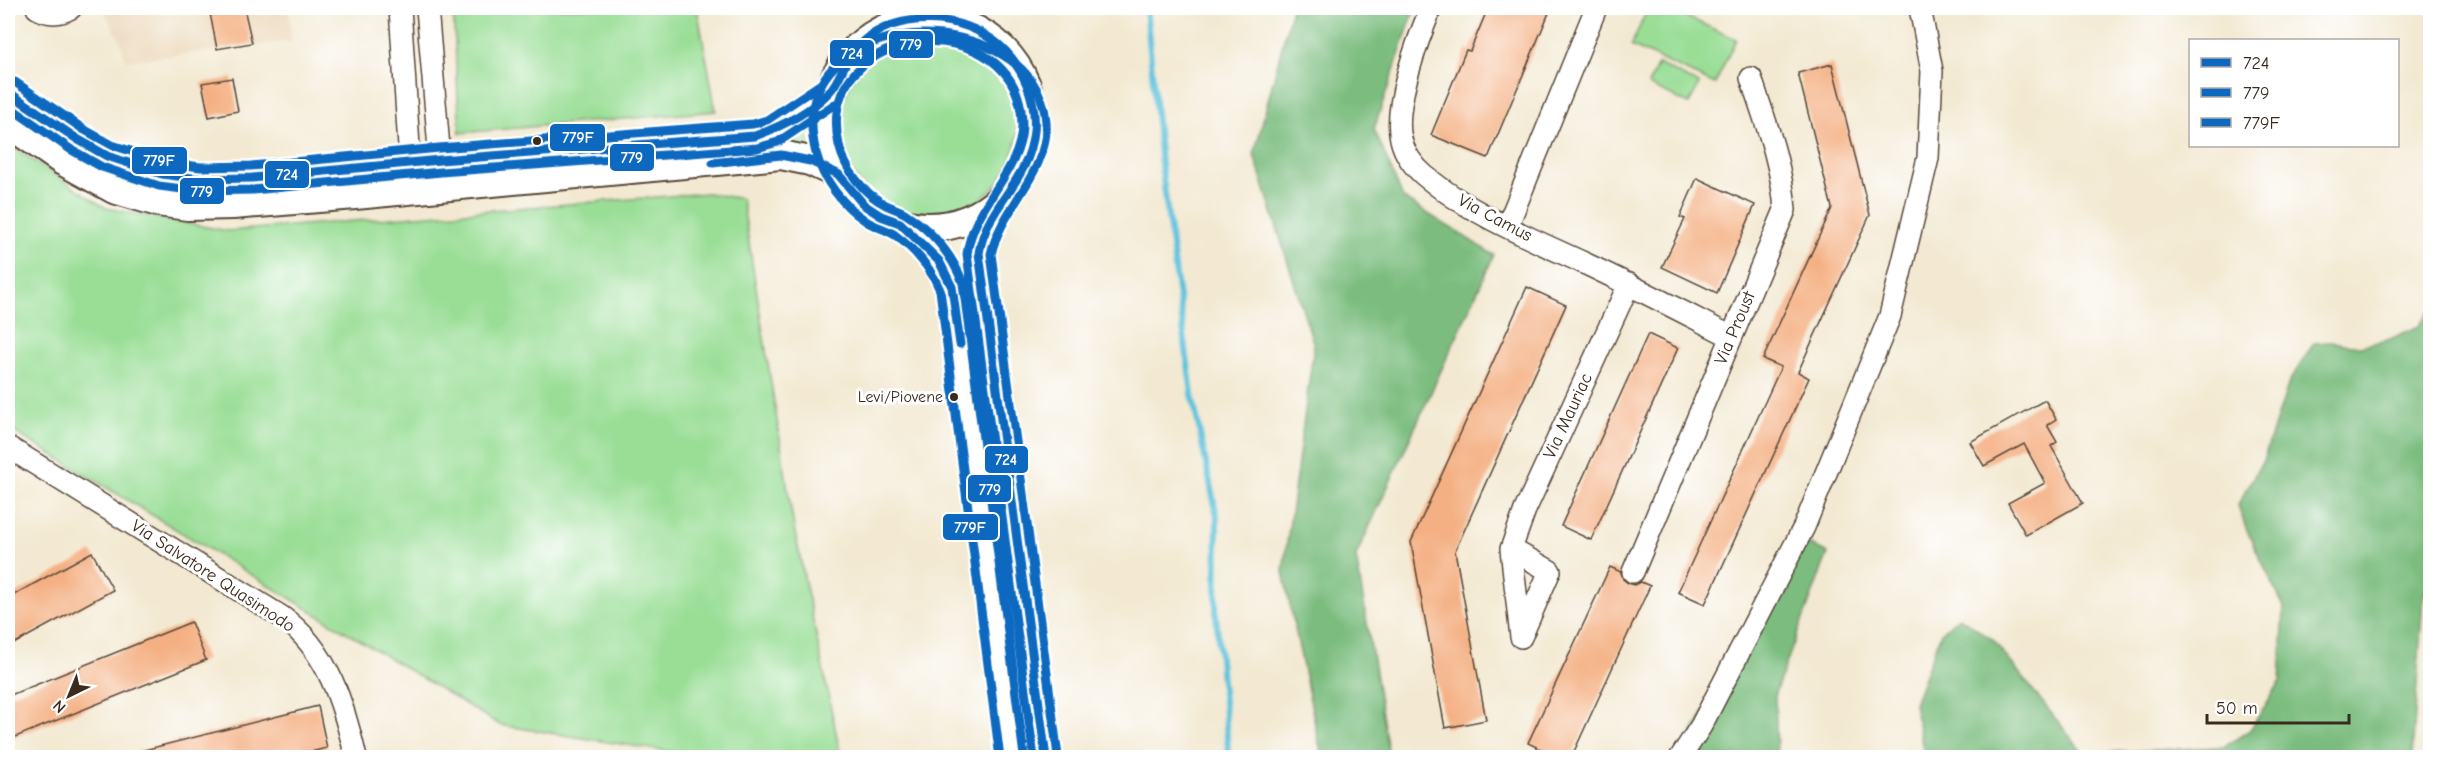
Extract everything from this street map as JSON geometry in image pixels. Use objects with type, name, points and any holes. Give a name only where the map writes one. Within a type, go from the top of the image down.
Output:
[{"type":"street","points":[[37,8],[46,13],[55,14],[71,8]]},
{"type":"street","points":[[400,8],[410,162]]},
{"type":"street","points":[[427,8],[440,160]]},
{"type":"street","name":"Via Camus","points":[[1431,8],[1403,95],[1399,124],[1401,141],[1408,157],[1424,176],[1442,190],[1507,226],[1629,284],[1730,336]]},
{"type":"street","points":[[1507,226],[1596,8]]},
{"type":"street","points":[[1680,758],[1701,726],[1804,527],[1890,316],[1928,158],[1932,72],[1920,8]]},
{"type":"street","points":[[956,16],[992,40],[1015,63],[1026,82],[1032,103],[1034,124],[1028,156],[1014,185],[982,214],[942,227],[921,227],[900,223],[881,216],[864,205],[838,174],[828,151],[825,127],[828,94],[846,59],[887,19],[908,20],[956,16]]},
{"type":"street","name":"Via Proust","points":[[1633,572],[1730,336],[1785,210],[1784,191],[1775,153],[1751,78]]},
{"type":"street","points":[[8,92],[102,153],[131,165],[173,177],[199,179],[244,179],[410,162],[755,135],[772,131],[828,94]]},
{"type":"street","points":[[8,123],[63,161],[114,189],[158,202],[188,206],[320,198],[781,155],[810,161],[838,174]]},
{"type":"street","points":[[999,201],[981,238],[979,263],[1046,758]]},
{"type":"street","points":[[900,223],[939,261],[952,287],[1012,758]]},
{"type":"street","name":"Via Mauriac","points":[[1511,549],[1525,510],[1629,284]]},
{"type":"street","name":"Via Salvatore Quasimodo","points":[[8,447],[282,616],[298,629],[316,651],[330,677],[348,726],[356,758]]},
{"type":"shaded area","points":[[102,8],[289,8],[291,41],[126,61],[119,38]]},
{"type":"green space","points":[[453,8],[697,8],[716,111],[460,133]]},
{"type":"green space","points":[[1292,8],[1415,8],[1374,129],[1403,198],[1494,255],[1356,556],[1389,757],[1322,757],[1283,572],[1314,345],[1254,155]]},
{"type":"green space","points":[[1648,8],[1667,8],[1736,39],[1715,84],[1631,46]]},
{"type":"green space","points":[[929,37],[963,44],[992,63],[1011,92],[1018,126],[1011,160],[992,189],[963,208],[929,215],[895,208],[866,189],[847,160],[840,126],[847,92],[866,63],[895,44]]},
{"type":"green space","points":[[1658,64],[1699,84],[1689,104],[1648,85]]},
{"type":"green space","points":[[805,128],[808,129],[809,148],[774,141]]},
{"type":"green space","points":[[8,144],[106,208],[228,231],[707,193],[742,199],[794,528],[841,757],[703,757],[500,725],[8,428]]},
{"type":"green space","points":[[2430,311],[2430,581],[2423,597],[2412,757],[1928,757],[1924,754],[1914,703],[1941,633],[1959,617],[1993,640],[2083,753],[2224,747],[2250,730],[2280,682],[2284,607],[2247,531],[2238,505],[2264,458],[2289,382],[2314,343],[2331,342],[2360,346],[2388,340],[2419,326]]},
{"type":"green space","points":[[1798,539],[1828,553],[1775,693],[1777,757],[1679,758]]},
{"type":"building","points":[[209,8],[244,8],[252,43],[217,49]]},
{"type":"building","points":[[1488,8],[1551,8],[1488,158],[1431,135],[1466,50],[1470,51]]},
{"type":"building","points":[[1832,64],[1870,215],[1798,372],[1809,378],[1705,604],[1678,592],[1781,367],[1763,359],[1832,208],[1798,73]]},
{"type":"building","points":[[232,78],[238,111],[209,117],[202,83]]},
{"type":"building","points":[[1697,178],[1755,205],[1717,293],[1662,267],[1685,219],[1680,217]]},
{"type":"building","points":[[1527,287],[1566,305],[1455,551],[1486,720],[1445,728],[1411,542]]},
{"type":"building","points":[[1648,334],[1678,348],[1591,540],[1561,526]]},
{"type":"building","points":[[2045,400],[2056,419],[2047,425],[2057,442],[2051,446],[2083,503],[2026,535],[2008,503],[2045,483],[2024,444],[1984,466],[1970,442]]},
{"type":"building","points":[[92,552],[113,590],[8,647],[8,598]]},
{"type":"building","points":[[1610,567],[1621,572],[1623,579],[1628,583],[1635,585],[1641,582],[1650,586],[1571,758],[1559,758],[1528,743]]},
{"type":"building","points":[[191,622],[206,660],[8,740],[8,696]]},
{"type":"building","points":[[318,706],[327,748],[286,758],[137,758],[136,752]]},
{"type":"waterway","points":[[1146,8],[1161,164],[1192,394],[1217,517],[1216,615],[1229,758]]},
{"type":"transit line","name":"724","points":[[8,92],[77,139],[107,156],[162,174],[199,179],[252,178],[440,160],[755,136],[794,118],[813,106],[833,87],[855,49],[876,32],[893,25],[930,20],[949,22],[984,34],[1008,53],[1015,63],[1027,84],[1033,107],[1034,131],[1031,149],[1017,180],[990,221],[979,253],[1046,758]]},
{"type":"transit line","name":"779F","points":[[1000,758],[940,290],[927,267],[909,246],[892,233],[866,221],[849,208],[835,192],[816,153],[814,103],[834,66],[870,44],[913,34],[959,38],[1001,54],[1032,82],[1046,122],[1045,140],[1033,174],[1005,220],[991,254],[1058,756]]},
{"type":"transit line","name":"779","points":[[1024,756],[963,283],[947,253],[924,228],[904,213],[878,200],[856,180],[850,172],[839,145],[839,103],[856,72],[885,51],[920,42],[957,45],[990,59],[1013,86],[1022,126],[1020,143],[1014,159],[978,220],[967,254],[1034,758]]},
{"type":"transit line","name":"779F","points":[[15,82],[83,129],[112,145],[165,162],[200,167],[251,166],[439,148],[753,124],[767,120],[821,84]]},
{"type":"transit line","name":"779","points":[[8,106],[70,149],[102,167],[159,186],[198,191],[253,190],[441,172],[757,148],[778,142],[835,104]]},
{"type":"transit line","name":"724","points":[[713,163],[781,155],[810,161],[838,174],[864,205],[881,216],[900,223],[939,261],[952,287],[960,344]]},
{"type":"place","name":"Levi/Piovene","points":[[954,397]]}]
